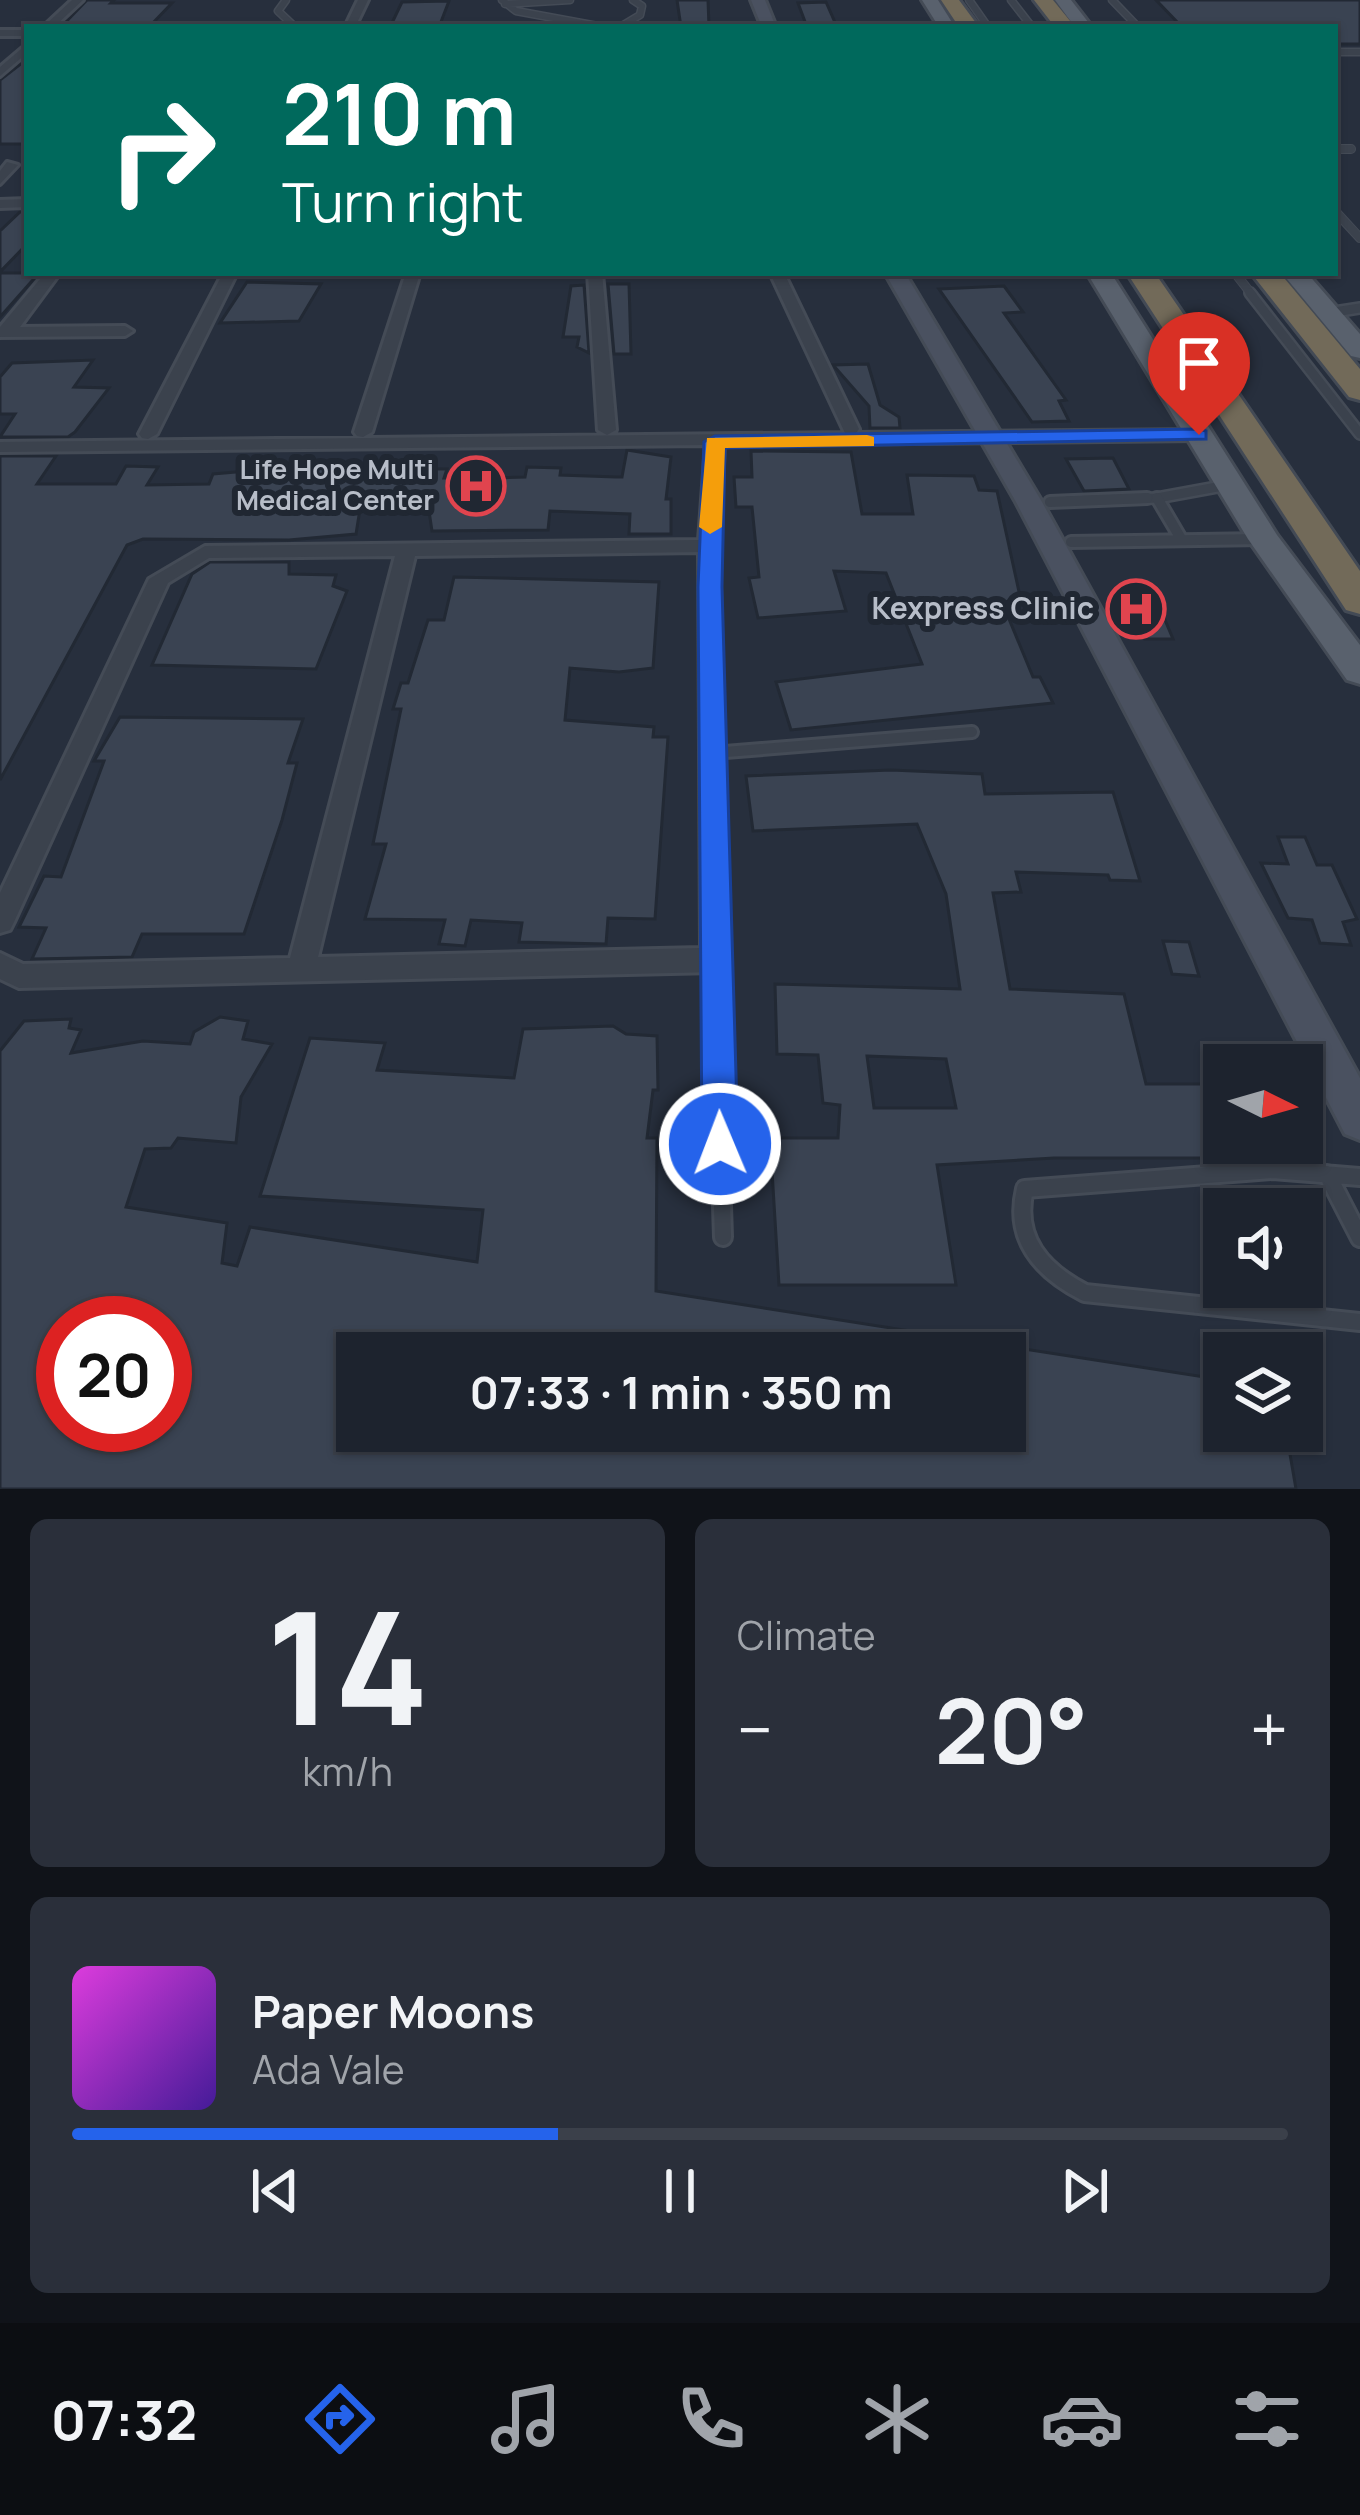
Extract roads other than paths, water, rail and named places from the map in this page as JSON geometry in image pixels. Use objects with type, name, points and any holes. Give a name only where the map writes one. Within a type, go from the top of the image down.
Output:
[{"type":"highway","points":[[1043,0],[1063,24]]},
{"type":"highway","points":[[1145,276],[1360,598]]},
{"type":"highway","points":[[1267,276],[1360,390]]},
{"type":"main road","points":[[1063,0],[1082,24]]},
{"type":"main road","points":[[897,276],[998,433],[1050,502],[1360,1070]]},
{"type":"main road","points":[[913,276],[1360,1120]]},
{"type":"main road","points":[[1102,276],[1264,539],[1360,670]]},
{"type":"main road","points":[[1297,276],[1360,350]]},
{"type":"street","points":[[51,24],[78,0]]},
{"type":"street","points":[[0,73],[24,50]]},
{"type":"street","points":[[0,180],[12,165]]},
{"type":"street","points":[[4,332],[50,276]]},
{"type":"street","points":[[148,434],[228,276]]},
{"type":"street","points":[[363,432],[412,276]]},
{"type":"street","points":[[595,276],[607,430]]},
{"type":"street","points":[[778,276],[850,429]]},
{"type":"street","points":[[4,332],[125,331]]},
{"type":"street","points":[[0,447],[715,442],[1194,428]]},
{"type":"street","points":[[0,435],[850,429],[998,433]]},
{"type":"street","points":[[0,965],[19,976],[715,960],[710,546],[715,442]]},
{"type":"street","points":[[0,922],[159,578],[205,552],[710,546]]},
{"type":"street","points":[[301,969],[407,547]]},
{"type":"lane","points":[[286,0],[278,11],[292,24]]},
{"type":"lane","points":[[503,2],[570,0]]},
{"type":"lane","points":[[625,24],[640,16],[642,6],[633,0]]},
{"type":"lane","points":[[1011,0],[1030,24]]},
{"type":"lane","points":[[1112,0],[1135,24]]},
{"type":"lane","points":[[503,2],[591,24]]},
{"type":"lane","points":[[1338,149],[1351,148]]},
{"type":"lane","points":[[1338,214],[1360,238]]},
{"type":"lane","points":[[1237,276],[1360,434]]},
{"type":"lane","points":[[1328,313],[1360,308]]},
{"type":"lane","points":[[1050,502],[1157,498],[1229,484]]},
{"type":"lane","points":[[1157,498],[1180,537]]},
{"type":"lane","points":[[1071,542],[1264,539]]},
{"type":"lane","points":[[712,753],[972,732]]},
{"type":"lane","points":[[715,960],[723,1237]]},
{"type":"lane","points":[[1360,1177],[1273,1170],[1025,1189],[1017,1209],[1026,1238],[1051,1278],[1084,1293],[1360,1322]]},
{"type":"lane","points":[[1327,1174],[1360,1238]]},
{"type":"place","name":"Life Hope Multi Medical Center","points":[[476,486]]},
{"type":"place","name":"Kexpress Clinic","points":[[1136,609]]}]
